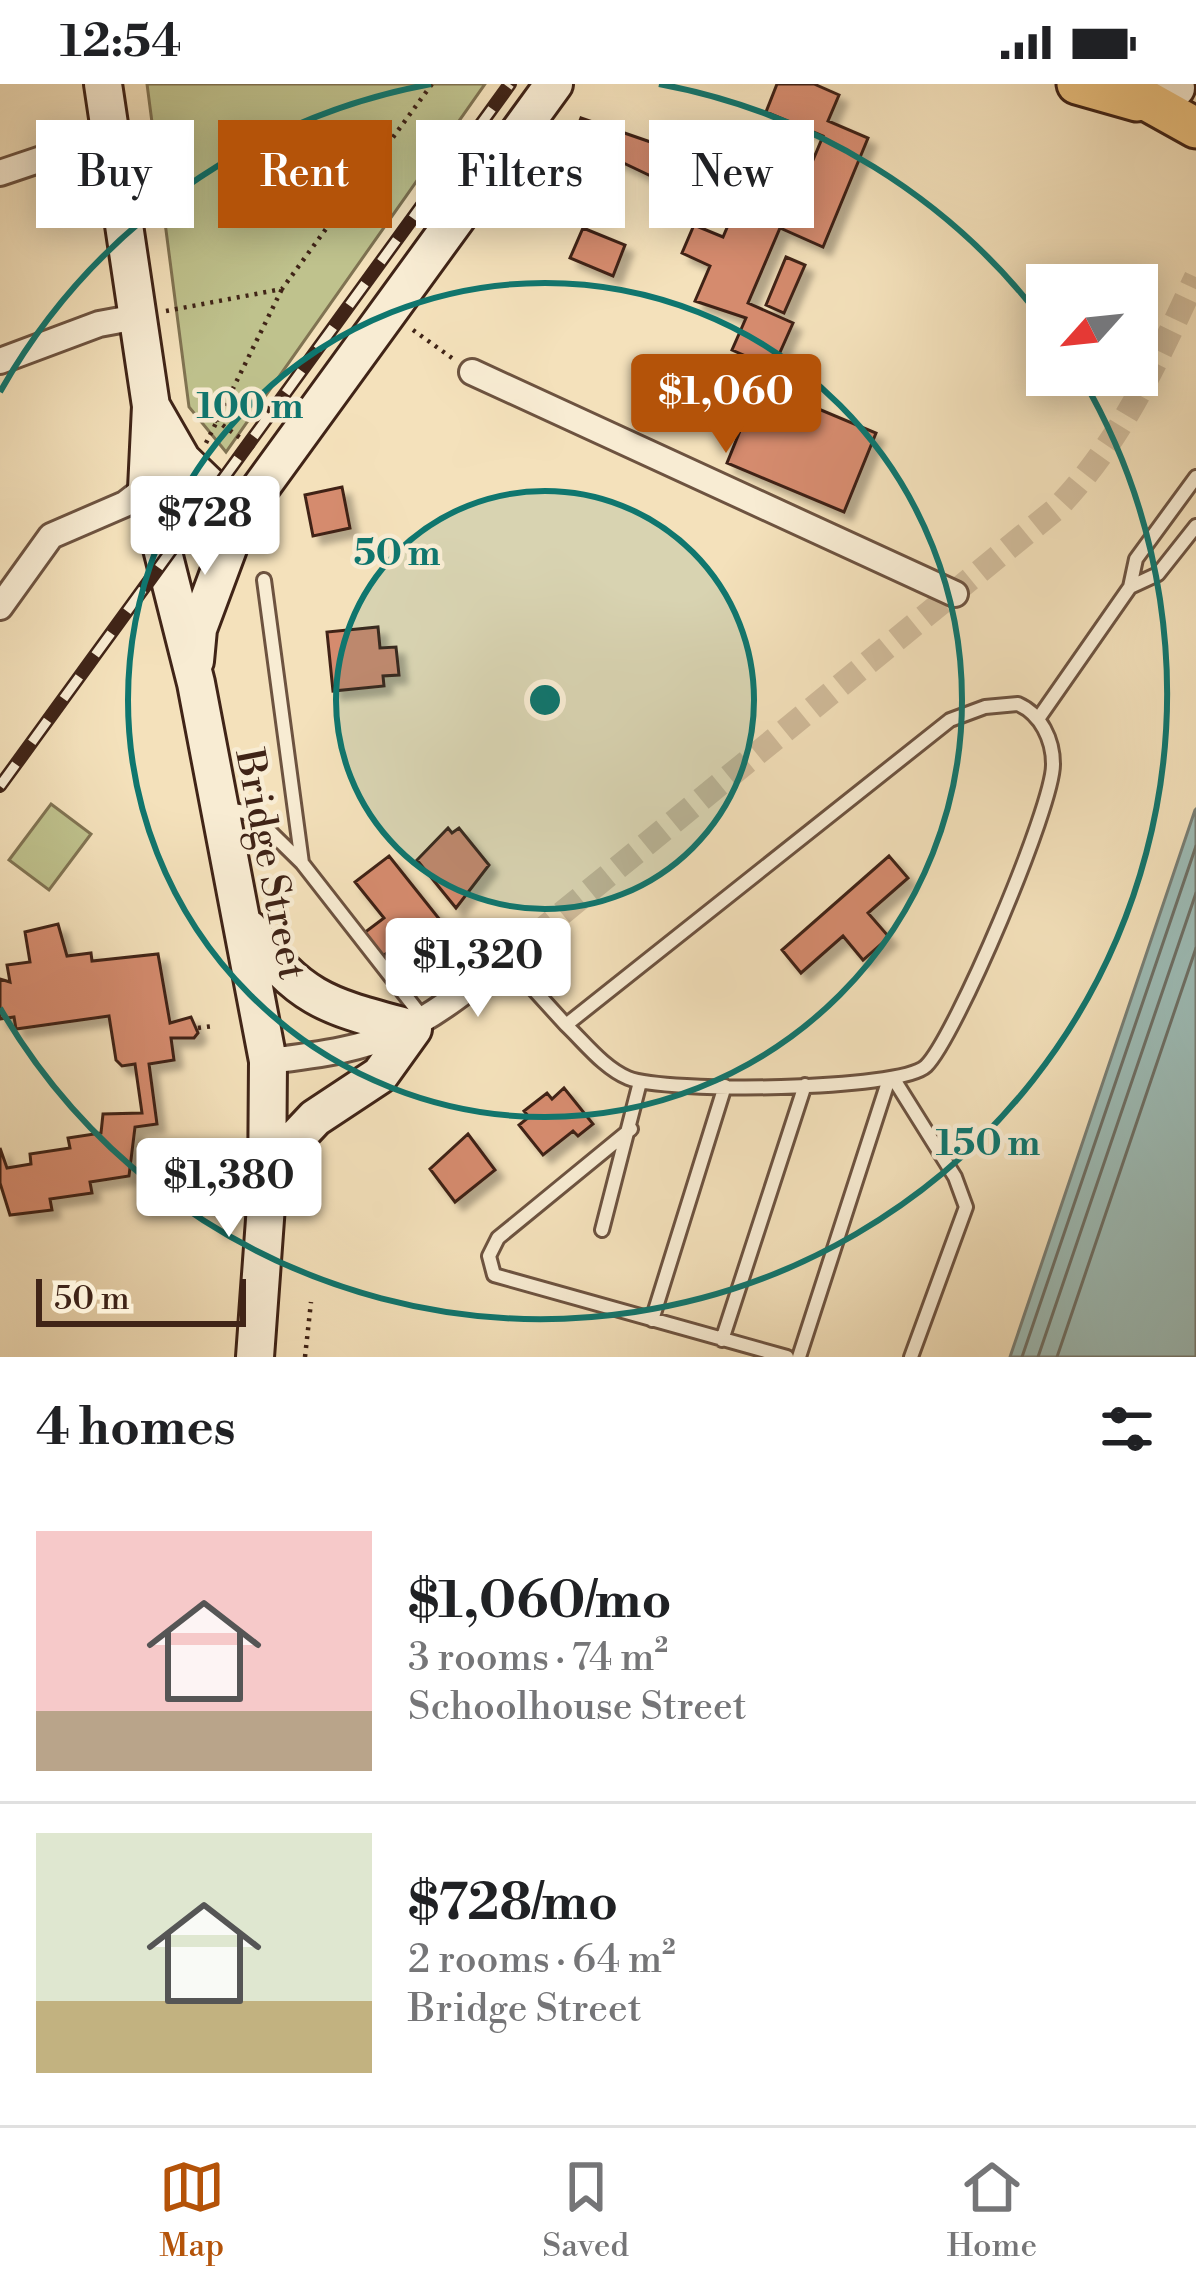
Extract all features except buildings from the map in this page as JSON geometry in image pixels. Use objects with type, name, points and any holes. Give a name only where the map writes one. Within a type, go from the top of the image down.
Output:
[{"type":"main road","points":[[1077,84],[1175,92]]},
{"type":"main road","points":[[1117,84],[1175,92]]},
{"type":"main road","points":[[1175,92],[1196,128]]},
{"type":"street","name":"Bridge Street","points":[[103,84],[108,120]]},
{"type":"street","points":[[240,516],[554,84]]},
{"type":"street","points":[[0,173],[36,161]]},
{"type":"street","name":"Bridge Street","points":[[123,228],[151,406],[147,489],[196,683],[268,1061],[268,1192],[254,1357]]},
{"type":"street","points":[[0,362],[99,324],[136,317]]},
{"type":"street","points":[[472,372],[955,594]]},
{"type":"street","name":"Bridge Street","points":[[151,406],[182,460],[240,516],[198,629],[196,683]]},
{"type":"street","points":[[0,607],[51,536],[147,489],[182,460]]},
{"type":"street","points":[[241,916],[281,974],[309,995],[419,1025]]},
{"type":"street","points":[[268,1192],[299,1135],[315,1118],[380,1075],[419,1025],[506,959]]},
{"type":"street","points":[[268,1061],[338,1054],[419,1025]]},
{"type":"lane","points":[[1038,719],[1130,587],[1136,560],[1196,477]]},
{"type":"lane","points":[[1130,587],[1158,574],[1196,526]]},
{"type":"lane","points":[[264,580],[302,863]]},
{"type":"lane","points":[[506,959],[566,1025],[609,1067],[640,1082],[662,1087],[891,1081],[925,1068],[941,1044],[1039,827],[1054,760],[1038,719],[1018,704],[1001,704],[950,720],[566,1025]]},
{"type":"lane","points":[[217,810],[251,813],[302,863],[419,1025]]},
{"type":"lane","points":[[799,1357],[891,1081]]},
{"type":"lane","points":[[891,1081],[955,1178],[966,1207],[911,1357]]},
{"type":"lane","points":[[602,1230],[640,1082]]},
{"type":"lane","points":[[722,1340],[805,1084]]},
{"type":"lane","points":[[652,1321],[725,1086]]},
{"type":"lane","points":[[631,1129],[498,1238],[491,1246],[489,1265],[502,1281],[787,1357]]},
{"type":"path","points":[[262,454],[218,421],[282,289],[432,84]]},
{"type":"path","points":[[136,317],[282,289]]},
{"type":"path","points":[[408,327],[472,372]]},
{"type":"path","points":[[532,939],[553,964]]},
{"type":"path","points":[[198,1028],[213,1026]]},
{"type":"path","points":[[305,1357],[310,1302]]},
{"type":"green space","points":[[147,84],[485,84],[460,120],[416,120],[416,182],[392,216],[392,120],[218,120],[218,228],[384,228],[226,452],[189,407],[166,228],[194,228],[194,120],[152,120]]},
{"type":"green space","points":[[51,804],[91,834],[49,890],[9,860]]},
{"type":"water","points":[[1195,810],[1196,1357],[1010,1357]]},
{"type":"tunnel","points":[[506,959],[1056,509],[1119,428],[1196,277]]},
{"type":"railway","points":[[0,786],[510,84]]}]
